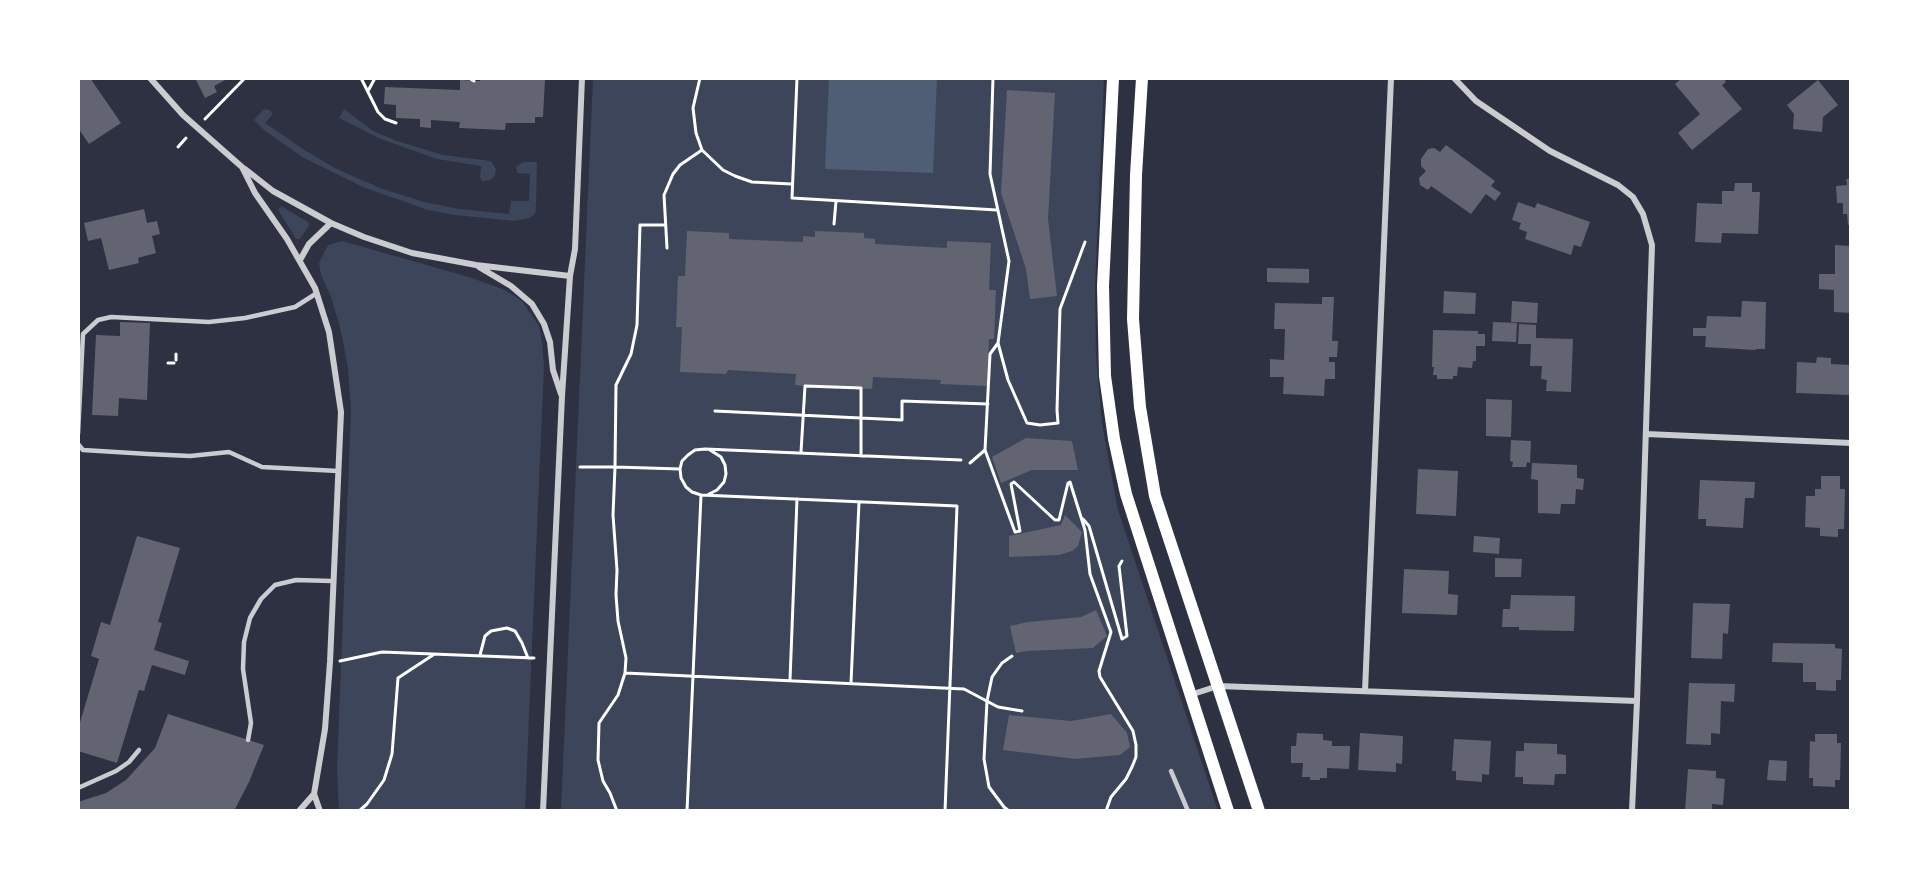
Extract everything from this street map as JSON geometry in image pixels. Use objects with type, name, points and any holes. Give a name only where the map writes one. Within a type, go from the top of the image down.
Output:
[{"type":"main road","points":[[1113,78],[1103,286],[1105,376],[1114,439],[1125,494],[1228,811]]},
{"type":"main road","points":[[1142,78],[1136,175],[1133,319],[1140,407],[1155,496],[1259,811]]},
{"type":"street","points":[[150,78],[183,115],[242,167],[273,191],[331,222],[364,237],[412,253],[476,265],[570,276]]},
{"type":"street","points":[[543,811],[562,396],[574,249],[582,78]]},
{"type":"street","points":[[1365,691],[1391,78]]},
{"type":"street","points":[[1454,78],[1476,100],[1550,151],[1618,185],[1633,197],[1643,214],[1652,245],[1632,811]]},
{"type":"street","points":[[242,167],[255,193],[300,261],[316,292],[330,332],[337,377],[341,412],[330,662],[325,729],[314,794],[320,811]]},
{"type":"street","points":[[300,261],[309,244],[331,222]]},
{"type":"street","points":[[476,265],[511,286],[532,303],[544,324],[550,342],[553,370],[562,396]]},
{"type":"street","points":[[1646,434],[1851,443]]},
{"type":"street","points":[[1190,695],[1218,686],[1637,701]]},
{"type":"street","points":[[299,811],[314,794]]},
{"type":"lane","points":[[78,434],[83,334],[98,320],[111,317],[209,322],[246,318],[295,307],[316,292]]},
{"type":"lane","points":[[78,444],[83,450],[190,456],[229,452],[262,467],[338,471]]},
{"type":"lane","points":[[248,740],[251,723],[243,669],[244,642],[250,618],[261,599],[275,585],[296,580],[332,581]]},
{"type":"lane","points":[[78,788],[116,771],[129,762],[139,750]]},
{"type":"lane","points":[[1171,771],[1188,811]]},
{"type":"path","points":[[202,123],[245,78]]},
{"type":"path","points":[[361,78],[382,116],[396,123]]},
{"type":"path","points":[[368,91],[375,78]]},
{"type":"path","points":[[469,78],[474,81]]},
{"type":"path","points":[[700,78],[693,108],[696,134],[702,150],[723,170],[735,176],[752,182],[791,184]]},
{"type":"path","points":[[797,78],[792,198],[997,210]]},
{"type":"path","points":[[993,78],[990,174],[1009,261],[998,343],[1008,380],[1027,423],[1040,426],[1058,423],[1060,309],[1084,242]]},
{"type":"path","points":[[178,147],[186,138]]},
{"type":"path","points":[[667,248],[664,195],[673,174],[680,165],[702,150]]},
{"type":"path","points":[[834,224],[836,201]]},
{"type":"path","points":[[617,811],[603,781],[598,760],[599,723],[618,695],[626,673],[626,658],[618,621],[613,515],[616,385],[631,354],[637,325],[640,225],[665,225]]},
{"type":"path","points":[[998,343],[990,354],[985,450],[1015,532],[1020,531],[1011,484],[1014,482],[1055,520],[1059,520],[1070,482],[1087,539],[1090,574],[1111,632],[1099,671],[1133,731],[1136,757],[1126,779],[1111,797],[1106,811]]},
{"type":"path","points":[[168,363],[175,361],[176,354]]},
{"type":"path","points":[[801,453],[805,386],[861,388],[861,456]]},
{"type":"path","points":[[715,411],[902,420],[902,401],[988,404]]},
{"type":"path","points":[[701,495],[717,490],[724,482],[726,474],[721,457],[714,451],[705,449]]},
{"type":"path","points":[[945,811],[957,506],[701,495],[686,487],[681,478],[680,469],[682,461],[688,454],[695,450],[705,449],[960,460]]},
{"type":"path","points":[[970,463],[985,450]]},
{"type":"path","points":[[580,467],[680,469]]},
{"type":"path","points":[[687,811],[701,495]]},
{"type":"path","points":[[790,680],[797,499]]},
{"type":"path","points":[[851,683],[859,502]]},
{"type":"path","points":[[1081,517],[1089,526],[1122,639],[1127,636],[1119,566],[1122,561]]},
{"type":"path","points":[[480,655],[485,636],[491,631],[507,628],[515,631],[528,658]]},
{"type":"path","points":[[330,662],[382,652],[534,658]]},
{"type":"path","points":[[359,811],[367,804],[384,780],[392,754],[398,678],[434,654]]},
{"type":"path","points":[[1009,811],[1003,809],[989,787],[984,759],[990,685],[995,671],[1012,656]]},
{"type":"path","points":[[626,673],[950,687],[964,689],[998,707],[1022,711]]},
{"type":"shaded area","points":[[593,78],[1104,78],[1095,288],[1096,354],[1102,424],[1118,510],[1218,811],[561,811]]},
{"type":"shaded area","points":[[829,78],[937,78],[933,173],[825,169]]},
{"type":"shaded area","points":[[264,109],[270,110],[273,114],[265,123],[335,168],[380,188],[424,202],[459,209],[509,214],[511,201],[529,201],[530,174],[517,173],[516,166],[524,162],[537,162],[536,211],[529,218],[515,221],[455,215],[428,210],[363,187],[302,157],[264,130],[254,120]]},
{"type":"shaded area","points":[[344,109],[373,131],[397,141],[443,155],[491,161],[496,169],[495,176],[490,180],[482,181],[481,166],[437,159],[381,139],[339,118]]},
{"type":"shaded area","points":[[281,206],[308,222],[309,226],[300,239],[296,239],[278,210]]},
{"type":"shaded area","points":[[342,241],[469,277],[505,290],[522,301],[539,326],[544,365],[525,811],[339,811],[337,769],[351,410],[348,368],[340,327],[331,297],[321,275],[319,263],[328,245]]},
{"type":"building","points":[[78,78],[90,78],[121,123],[89,144],[78,128]]},
{"type":"building","points":[[195,78],[229,78],[214,86],[217,92],[205,98]]},
{"type":"building","points":[[480,78],[545,80],[543,117],[535,117],[535,123],[506,123],[505,130],[459,128],[460,122],[431,120],[431,128],[420,127],[420,119],[396,118],[396,105],[384,104],[385,87],[460,90],[460,80],[480,81]]},
{"type":"building","points":[[1682,78],[1723,78],[1726,82],[1722,85],[1742,109],[1692,150],[1678,133],[1700,114],[1675,84]]},
{"type":"building","points":[[1818,80],[1838,105],[1823,117],[1822,132],[1793,129],[1794,114],[1787,105]]},
{"type":"building","points":[[1007,90],[1055,93],[1048,219],[1057,296],[1030,299],[1026,269],[1001,193]]},
{"type":"building","points":[[1446,145],[1495,181],[1491,186],[1501,193],[1495,201],[1486,194],[1471,214],[1431,186],[1428,190],[1420,185],[1419,178],[1426,171],[1421,166],[1421,159],[1428,149],[1434,148],[1440,152]]},
{"type":"building","points":[[1846,179],[1851,179],[1851,225],[1848,225],[1847,214],[1843,214],[1843,203],[1837,203],[1836,186],[1847,185]]},
{"type":"building","points":[[1735,183],[1752,183],[1752,192],[1760,192],[1758,234],[1722,233],[1721,243],[1695,242],[1697,203],[1722,204],[1722,191],[1734,191]]},
{"type":"building","points":[[1518,202],[1535,208],[1537,203],[1590,222],[1581,247],[1574,245],[1571,255],[1525,239],[1527,232],[1519,229],[1521,223],[1512,220]]},
{"type":"building","points":[[144,209],[147,223],[157,221],[160,234],[152,236],[156,253],[138,258],[139,263],[109,270],[101,238],[88,241],[84,223]]},
{"type":"building","points":[[687,231],[729,233],[729,239],[803,242],[803,236],[815,237],[815,231],[864,233],[864,238],[875,239],[875,244],[947,248],[947,241],[991,243],[989,290],[996,290],[994,339],[989,339],[987,386],[940,384],[941,380],[873,377],[872,389],[805,386],[795,385],[796,374],[728,370],[726,374],[680,372],[682,327],[676,327],[678,276],[685,276]]},
{"type":"building","points":[[1835,245],[1851,246],[1851,313],[1834,312],[1834,290],[1819,289],[1819,274],[1835,274]]},
{"type":"building","points":[[1267,268],[1309,269],[1309,283],[1267,282]]},
{"type":"building","points":[[1444,291],[1476,293],[1475,314],[1443,313]]},
{"type":"building","points":[[1322,297],[1334,297],[1332,341],[1338,341],[1337,357],[1329,357],[1329,362],[1335,362],[1335,379],[1325,379],[1324,396],[1283,394],[1284,377],[1270,377],[1270,359],[1284,360],[1285,329],[1274,329],[1275,303],[1322,304]]},
{"type":"building","points":[[1512,301],[1538,303],[1537,323],[1511,322]]},
{"type":"building","points":[[1742,301],[1766,302],[1765,349],[1705,347],[1706,336],[1693,336],[1693,328],[1706,328],[1707,316],[1741,317]]},
{"type":"building","points":[[120,322],[150,323],[147,400],[119,398],[118,416],[92,415],[96,335],[120,336]]},
{"type":"building","points":[[1493,322],[1517,323],[1516,342],[1492,341]]},
{"type":"building","points":[[1519,324],[1536,325],[1536,338],[1573,339],[1571,392],[1546,391],[1547,380],[1541,379],[1542,366],[1530,366],[1531,344],[1518,344]]},
{"type":"building","points":[[1433,330],[1478,331],[1478,334],[1485,334],[1485,346],[1476,346],[1476,361],[1473,361],[1472,368],[1458,367],[1457,376],[1453,376],[1453,379],[1437,379],[1437,375],[1433,375],[1434,367],[1432,367]]},
{"type":"building","points":[[1817,357],[1831,358],[1831,364],[1851,365],[1851,395],[1796,393],[1797,362],[1816,363]]},
{"type":"building","points":[[1486,399],[1512,400],[1511,437],[1486,436]]},
{"type":"building","points":[[1026,438],[1072,441],[1078,470],[1032,470],[1001,483],[992,457]]},
{"type":"building","points":[[1511,440],[1531,441],[1530,463],[1527,462],[1526,467],[1512,467]]},
{"type":"building","points":[[1532,463],[1577,465],[1577,478],[1584,479],[1583,490],[1576,489],[1575,504],[1561,504],[1560,514],[1538,513],[1538,480],[1531,479]]},
{"type":"building","points":[[1418,469],[1458,471],[1456,516],[1416,514]]},
{"type":"building","points":[[1821,476],[1840,476],[1840,489],[1845,489],[1844,529],[1838,529],[1838,537],[1820,536],[1820,528],[1805,527],[1806,496],[1815,496],[1815,489],[1821,489]]},
{"type":"building","points":[[1700,480],[1755,482],[1754,498],[1745,498],[1743,528],[1706,526],[1706,519],[1698,519]]},
{"type":"building","points":[[1065,515],[1082,532],[1078,546],[1072,551],[1059,555],[1009,557],[1009,536],[1061,525]]},
{"type":"building","points":[[137,536],[180,548],[158,622],[162,623],[154,650],[189,661],[185,675],[152,665],[144,691],[139,690],[117,763],[78,751],[78,729],[99,659],[91,656],[101,622],[110,625]]},
{"type":"building","points":[[1474,536],[1500,538],[1499,554],[1473,552]]},
{"type":"building","points":[[1495,558],[1522,559],[1521,577],[1495,577]]},
{"type":"building","points":[[1404,569],[1449,571],[1448,594],[1458,595],[1457,615],[1402,613]]},
{"type":"building","points":[[1511,595],[1575,596],[1574,631],[1519,630],[1519,627],[1502,627],[1503,609],[1510,609]]},
{"type":"building","points":[[1693,603],[1730,604],[1728,634],[1723,633],[1722,659],[1691,658]]},
{"type":"building","points":[[1096,610],[1107,636],[1093,648],[1016,653],[1010,626],[1081,617]]},
{"type":"building","points":[[1773,643],[1835,644],[1835,648],[1842,649],[1841,680],[1836,680],[1836,691],[1816,690],[1816,682],[1803,682],[1803,663],[1772,662]]},
{"type":"building","points":[[1689,683],[1735,684],[1734,702],[1721,701],[1720,734],[1711,733],[1711,745],[1686,744]]},
{"type":"building","points":[[168,714],[264,745],[234,811],[78,811],[78,802],[106,793],[126,780],[155,748]]},
{"type":"building","points":[[1111,714],[1127,733],[1130,747],[1120,755],[1075,759],[1003,750],[1009,715],[1071,721]]},
{"type":"building","points":[[1297,733],[1323,734],[1323,740],[1332,741],[1332,746],[1350,746],[1349,769],[1327,768],[1327,778],[1320,778],[1320,780],[1302,777],[1303,763],[1291,763],[1291,746],[1296,746]]},
{"type":"building","points":[[1360,733],[1403,736],[1402,764],[1396,763],[1396,772],[1358,770]]},
{"type":"building","points":[[1815,734],[1837,734],[1837,743],[1841,743],[1840,780],[1835,780],[1835,787],[1813,786],[1813,778],[1809,778],[1810,741],[1815,742]]},
{"type":"building","points":[[1454,739],[1491,741],[1489,775],[1482,774],[1482,782],[1456,780],[1456,771],[1452,771]]},
{"type":"building","points":[[1524,743],[1557,744],[1557,754],[1566,755],[1566,774],[1555,774],[1554,785],[1523,784],[1523,777],[1515,777],[1516,751],[1524,751]]},
{"type":"building","points":[[1769,760],[1787,761],[1786,781],[1767,780]]},
{"type":"building","points":[[1688,769],[1716,771],[1716,778],[1725,779],[1723,805],[1712,804],[1712,811],[1685,811]]}]
